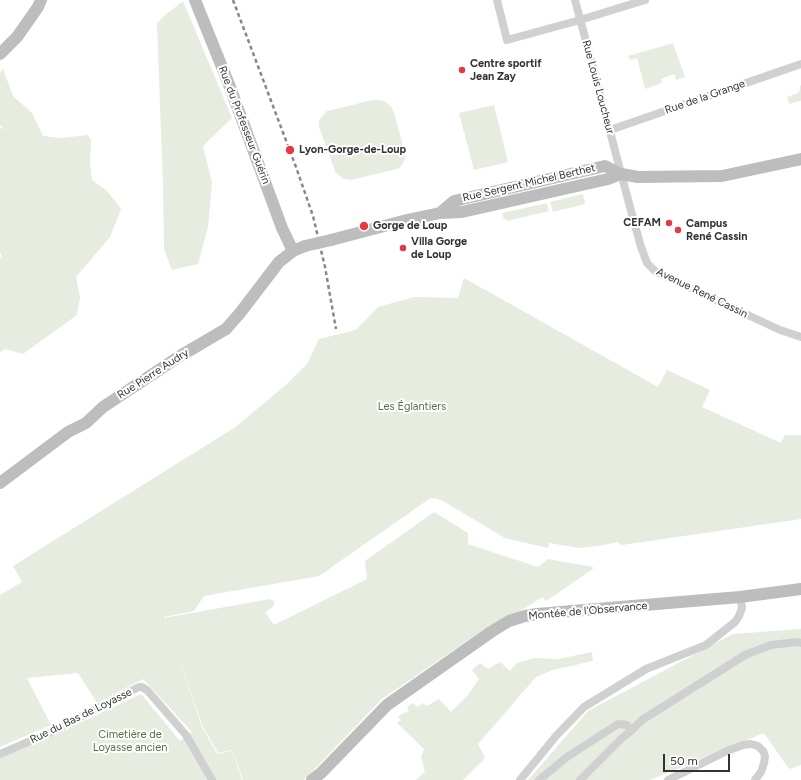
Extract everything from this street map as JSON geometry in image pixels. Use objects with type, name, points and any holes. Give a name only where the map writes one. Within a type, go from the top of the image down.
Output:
[{"type":"street","points":[[0,54],[17,37],[38,7],[41,0]]},
{"type":"street","name":"Rue du Professeur Guérin","points":[[195,0],[230,87],[282,228],[293,250]]},
{"type":"street","points":[[497,0],[507,40],[645,0]]},
{"type":"street","name":"Rue Louis Loucheur","points":[[575,0],[621,174]]},
{"type":"street","name":"Rue de la Grange","points":[[610,130],[801,64]]},
{"type":"street","name":"Rue Sergent Michel Berthet","points":[[293,250],[407,220],[440,213],[466,212],[608,179],[621,174],[638,177],[722,176],[801,159]]},
{"type":"street","name":"Avenue René Cassin","points":[[621,174],[641,247],[647,263],[656,272],[780,330],[801,337]]},
{"type":"street","name":"Rue Pierre Audry","points":[[0,483],[68,432],[86,423],[103,407],[174,360],[226,329],[279,262],[293,250]]},
{"type":"street","name":"Montée de l'Observance","points":[[312,780],[321,773],[387,705],[509,621],[537,614],[740,598],[801,589]]},
{"type":"street","points":[[520,780],[556,736],[584,707],[646,669],[706,645],[734,622],[739,616],[742,608],[740,598]]},
{"type":"street","points":[[580,780],[642,720],[744,655],[771,645],[797,642],[801,643]]},
{"type":"street","name":"Rue du Bas de Loyasse","points":[[0,754],[51,732],[139,687],[142,687],[147,690],[186,735],[212,780]]},
{"type":"street","points":[[539,780],[567,757],[618,724],[627,725],[631,731]]},
{"type":"street","points":[[668,780],[727,751],[743,745],[751,744],[758,746],[763,751],[765,756],[761,772],[755,780]]},
{"type":"green space","points":[[183,1],[232,118],[203,146],[212,183],[208,227],[198,264],[172,270],[164,249],[157,24],[164,16]]},
{"type":"green space","points":[[673,43],[685,77],[676,80],[674,74],[661,79],[662,83],[645,89],[637,58],[630,60],[628,56]]},
{"type":"green space","points":[[3,69],[13,96],[32,113],[43,136],[60,138],[88,135],[91,140],[90,164],[92,180],[107,191],[121,209],[110,237],[76,277],[80,298],[77,315],[23,354],[5,349],[0,352],[0,259],[2,256],[0,252],[0,128],[4,129],[0,125],[0,73]]},
{"type":"green space","points":[[801,85],[801,101],[789,104],[787,97],[798,93]]},
{"type":"green space","points":[[373,100],[386,102],[394,112],[405,158],[403,163],[397,169],[351,180],[344,179],[335,171],[319,127],[320,119],[327,111]]},
{"type":"green space","points":[[494,105],[508,162],[474,170],[459,113]]},
{"type":"green space","points":[[583,194],[585,204],[553,212],[550,202]]},
{"type":"green space","points":[[547,203],[549,211],[507,221],[504,219],[502,213]]},
{"type":"green space","name":"Les Églantiers","points":[[464,278],[658,387],[667,370],[710,390],[702,407],[781,443],[785,435],[801,435],[801,519],[622,545],[617,542],[580,548],[549,543],[548,548],[505,538],[443,501],[436,498],[429,499],[319,576],[204,596],[194,611],[164,617],[202,727],[217,754],[232,751],[242,780],[0,780],[0,758],[50,737],[141,694],[180,741],[192,732],[143,679],[97,703],[78,673],[27,678],[51,725],[0,747],[0,595],[22,582],[13,566],[234,428],[287,384],[307,364],[319,339],[356,330],[378,307],[414,297],[458,298]]},
{"type":"green space","points":[[434,512],[468,533],[468,544],[538,567],[548,559],[593,567],[593,569],[546,601],[543,597],[522,610],[486,628],[382,699],[304,780],[243,780],[232,750],[218,753],[203,727],[164,618],[270,599],[274,601],[274,605],[265,612],[274,625],[367,579],[365,561]]},
{"type":"green space","points":[[801,629],[801,765],[789,769],[764,733],[650,780],[528,780],[588,711],[733,634]]},
{"type":"green space","points":[[592,652],[593,661],[553,670],[536,677],[478,744],[485,758],[463,780],[416,780],[425,772],[421,757],[424,749],[397,723],[401,720],[398,717],[409,711],[407,707],[413,703],[417,707],[423,703],[427,706],[439,699],[451,712],[468,695],[479,679],[472,670],[480,663],[488,669],[500,662],[510,671],[517,663],[534,658],[558,659]]},
{"type":"railway","points":[[233,0],[313,216],[325,267],[336,329]]},
{"type":"place","name":"Centre sportif Jean Zay","points":[[462,70]]},
{"type":"place","name":"Lyon-Gorge-de-Loup","points":[[290,150]]},
{"type":"place","name":"CEFAM","points":[[669,223]]},
{"type":"place","name":"Gorge de Loup","points":[[364,226]]},
{"type":"place","name":"Campus René Cassin","points":[[678,230]]},
{"type":"place","name":"Villa Gorge de Loup","points":[[403,248]]},
{"type":"park label","name":"Cimetière de Loyasse ancien","points":[[130,741]]}]
